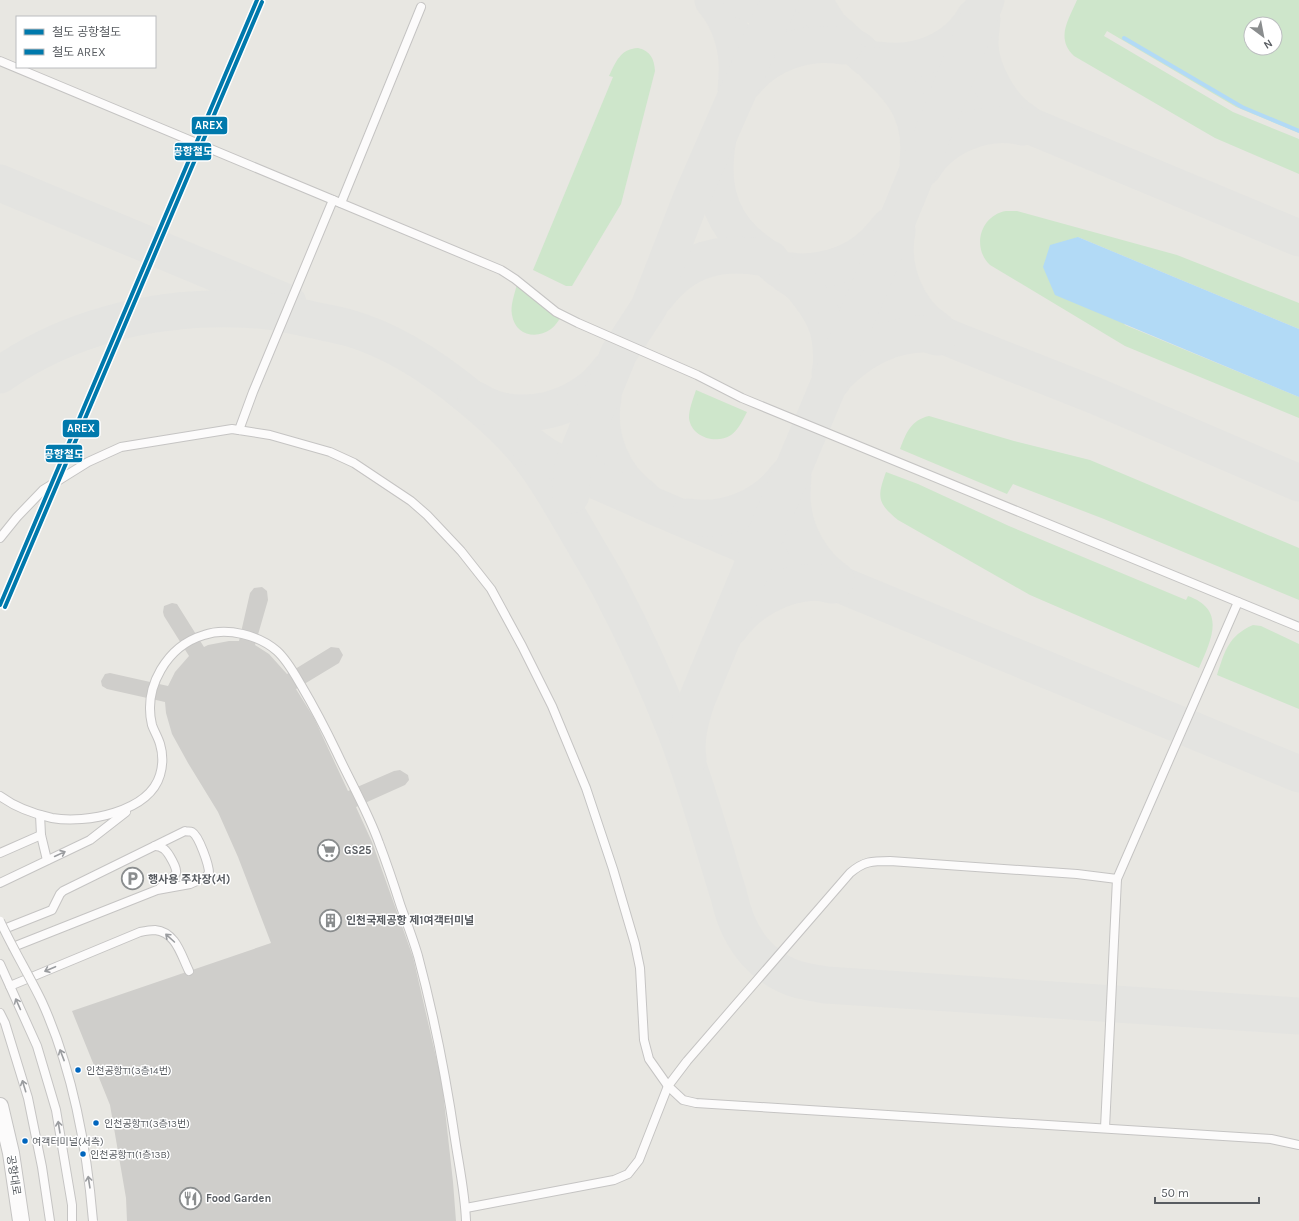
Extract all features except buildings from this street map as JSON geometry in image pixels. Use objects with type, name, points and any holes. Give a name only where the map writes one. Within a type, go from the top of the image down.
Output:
[{"type":"street","name":"공항대로","points":[[0,1106],[11,1153],[21,1221]]},
{"type":"lane","points":[[239,430],[253,392],[422,7]]},
{"type":"lane","points":[[0,61],[16,68]]},
{"type":"lane","points":[[17,68],[501,270],[515,279],[556,312],[697,375],[742,398],[1299,627]]},
{"type":"lane","points":[[0,538],[17,517],[43,490],[88,462],[121,447],[232,429],[270,435],[330,452],[354,463],[411,501],[427,515],[461,551],[491,589],[552,706],[586,788],[613,869],[635,944],[640,968],[644,1040],[649,1059],[668,1086],[683,1100],[696,1104],[1271,1139],[1299,1145]]},
{"type":"lane","points":[[1105,1128],[1117,879],[1238,602]]},
{"type":"lane","points":[[0,883],[90,840],[150,793],[159,777],[162,762],[160,744],[152,726],[150,707],[156,676],[170,655],[186,643],[203,635],[220,631],[236,633],[259,640],[276,650],[291,667],[319,716],[378,840],[418,954],[447,1082],[466,1208],[466,1221]]},
{"type":"lane","points":[[0,796],[11,804],[40,815],[55,818],[84,818],[113,814],[133,806]]},
{"type":"lane","points":[[40,815],[41,835],[47,860]]},
{"type":"lane","points":[[4,929],[52,910],[63,891],[185,831],[192,832],[197,837],[209,867],[209,873],[206,876],[190,884],[158,890],[13,947]]},
{"type":"lane","points":[[0,853],[41,835]]},
{"type":"lane","points":[[155,846],[162,847],[168,852],[176,869],[176,873],[158,890]]},
{"type":"lane","points":[[466,1208],[614,1180],[628,1174],[639,1160],[668,1086],[687,1061],[850,873],[864,863],[872,861],[890,861],[1076,874],[1117,879]]},
{"type":"lane","points":[[0,921],[42,1003],[65,1063],[81,1132],[90,1191],[92,1221]]},
{"type":"lane","points":[[10,986],[140,932],[155,930],[168,934],[176,943],[189,971]]},
{"type":"lane","points":[[0,964],[37,1046],[56,1110],[72,1205],[72,1221]]},
{"type":"lane","points":[[0,1013],[5,1023],[28,1098],[42,1167],[50,1221]]},
{"type":"green space","points":[[1077,0],[1299,0],[1299,133],[1236,107],[1107,31],[1104,36],[1233,112],[1299,139],[1299,174],[1215,138],[1074,56],[1068,49],[1065,42],[1065,28]]},
{"type":"green space","points":[[638,48],[649,53],[654,63],[655,71],[621,204],[572,286],[566,286],[533,270],[613,77],[609,76],[619,57],[627,51]]},
{"type":"green space","points":[[1006,211],[1017,211],[1177,255],[1299,303],[1299,329],[1078,237],[1125,325],[1299,397],[1299,418],[1125,346],[990,265],[984,258],[981,250],[980,241],[982,233],[985,225],[990,219],[997,214]]},
{"type":"green space","points":[[517,284],[561,317],[551,329],[533,335],[527,334],[517,327],[512,315],[512,303]]},
{"type":"green space","points":[[696,390],[747,412],[734,433],[725,438],[712,439],[699,434],[694,430],[689,418],[690,408]]},
{"type":"green space","points":[[929,416],[1014,441],[1090,460],[1299,548],[1299,600],[1104,519],[1013,484],[1007,494],[900,449],[913,424]]},
{"type":"green space","points":[[886,472],[918,484],[1009,526],[1186,600],[1188,596],[1200,602],[1208,609],[1212,618],[1213,627],[1208,647],[1199,668],[1030,595],[898,520],[886,509],[881,499],[881,488]]},
{"type":"green space","points":[[1253,625],[1261,626],[1299,644],[1299,709],[1217,675],[1225,652],[1233,639],[1245,629]]},
{"type":"water","points":[[1078,237],[1299,329],[1299,397],[1055,295],[1043,267],[1050,245]]},
{"type":"waterway","points":[[1124,38],[1242,107],[1299,131]]},
{"type":"taxiway","points":[[713,0],[726,20],[734,42],[737,65],[736,89]]},
{"type":"taxiway","points":[[742,0],[857,49],[867,58],[1299,238]]},
{"type":"taxiway","points":[[571,495],[572,470],[575,460],[619,353],[649,307],[691,199],[780,0]]},
{"type":"taxiway","points":[[813,0],[829,26],[847,42]]},
{"type":"taxiway","points":[[688,759],[688,737],[696,702],[879,264],[986,0]]},
{"type":"taxiway","points":[[878,60],[906,61],[933,54],[957,39],[967,29],[975,17]]},
{"type":"taxiway","points":[[982,20],[980,35],[981,55],[988,77],[1000,98],[1016,115],[1024,121]]},
{"type":"taxiway","points":[[745,82],[765,63],[789,51],[816,45],[843,46]]},
{"type":"taxiway","points":[[876,66],[896,87],[910,108],[918,133],[918,163]]},
{"type":"taxiway","points":[[923,168],[941,147],[966,132],[994,125],[1023,127]]},
{"type":"taxiway","points":[[718,138],[715,167],[716,180],[721,206],[727,219],[745,241],[779,269],[1096,396],[1299,483]]},
{"type":"taxiway","points":[[0,183],[288,303]]},
{"type":"taxiway","points":[[791,271],[818,271],[852,260],[868,250],[889,227]]},
{"type":"taxiway","points":[[897,231],[895,245],[896,259],[902,286],[916,311],[937,330]]},
{"type":"taxiway","points":[[656,297],[667,283],[680,273],[707,259],[737,255],[770,259]]},
{"type":"taxiway","points":[[787,275],[802,286],[824,318],[829,334],[831,351],[830,373]]},
{"type":"taxiway","points":[[0,375],[26,358],[83,332],[112,323],[143,316],[204,309],[254,310],[290,315],[346,327],[380,339],[397,347],[443,376],[499,422],[532,459],[555,494],[608,584],[629,625],[669,714],[684,752],[738,923],[751,947],[771,966],[796,979],[826,985],[1299,1016]]},
{"type":"taxiway","points":[[833,380],[839,372],[854,359],[882,343],[902,336],[925,334],[938,337]]},
{"type":"taxiway","points":[[476,400],[493,408],[511,412],[529,413],[548,410],[566,404],[582,395],[597,384],[609,370]]},
{"type":"taxiway","points":[[603,398],[601,412],[602,427],[604,441],[609,454],[615,467],[623,478],[632,489],[643,498]]},
{"type":"taxiway","points":[[526,442],[544,455],[572,470],[656,507],[1299,774]]},
{"type":"taxiway","points":[[688,517],[716,517],[730,515],[743,510],[756,504],[767,496],[778,487],[787,476]]},
{"type":"taxiway","points":[[793,477],[792,504],[802,539],[813,558],[836,580]]},
{"type":"taxiway","points":[[730,628],[738,618],[756,602],[778,590],[802,583],[814,582],[832,585]]},
{"type":"rail line","name":"공항철도","points":[[0,605],[257,0]]},
{"type":"rail line","name":"AREX","points":[[5,607],[262,2]]},
{"type":"place","name":"GS25","points":[[329,850]]},
{"type":"place","name":"행사용 주차장(서)","points":[[133,879]]},
{"type":"place","name":"인천국제공항 제1여객터미널","points":[[331,920]]},
{"type":"place","name":"인천공항T1(3층14번)","points":[[78,1070]]},
{"type":"place","name":"인천공항T1(3층13번)","points":[[96,1123]]},
{"type":"place","name":"여객터미널(서측)","points":[[25,1141]]},
{"type":"place","name":"인천공항T1(1층13B)","points":[[83,1154]]},
{"type":"place","name":"Food Garden","points":[[191,1198]]}]
